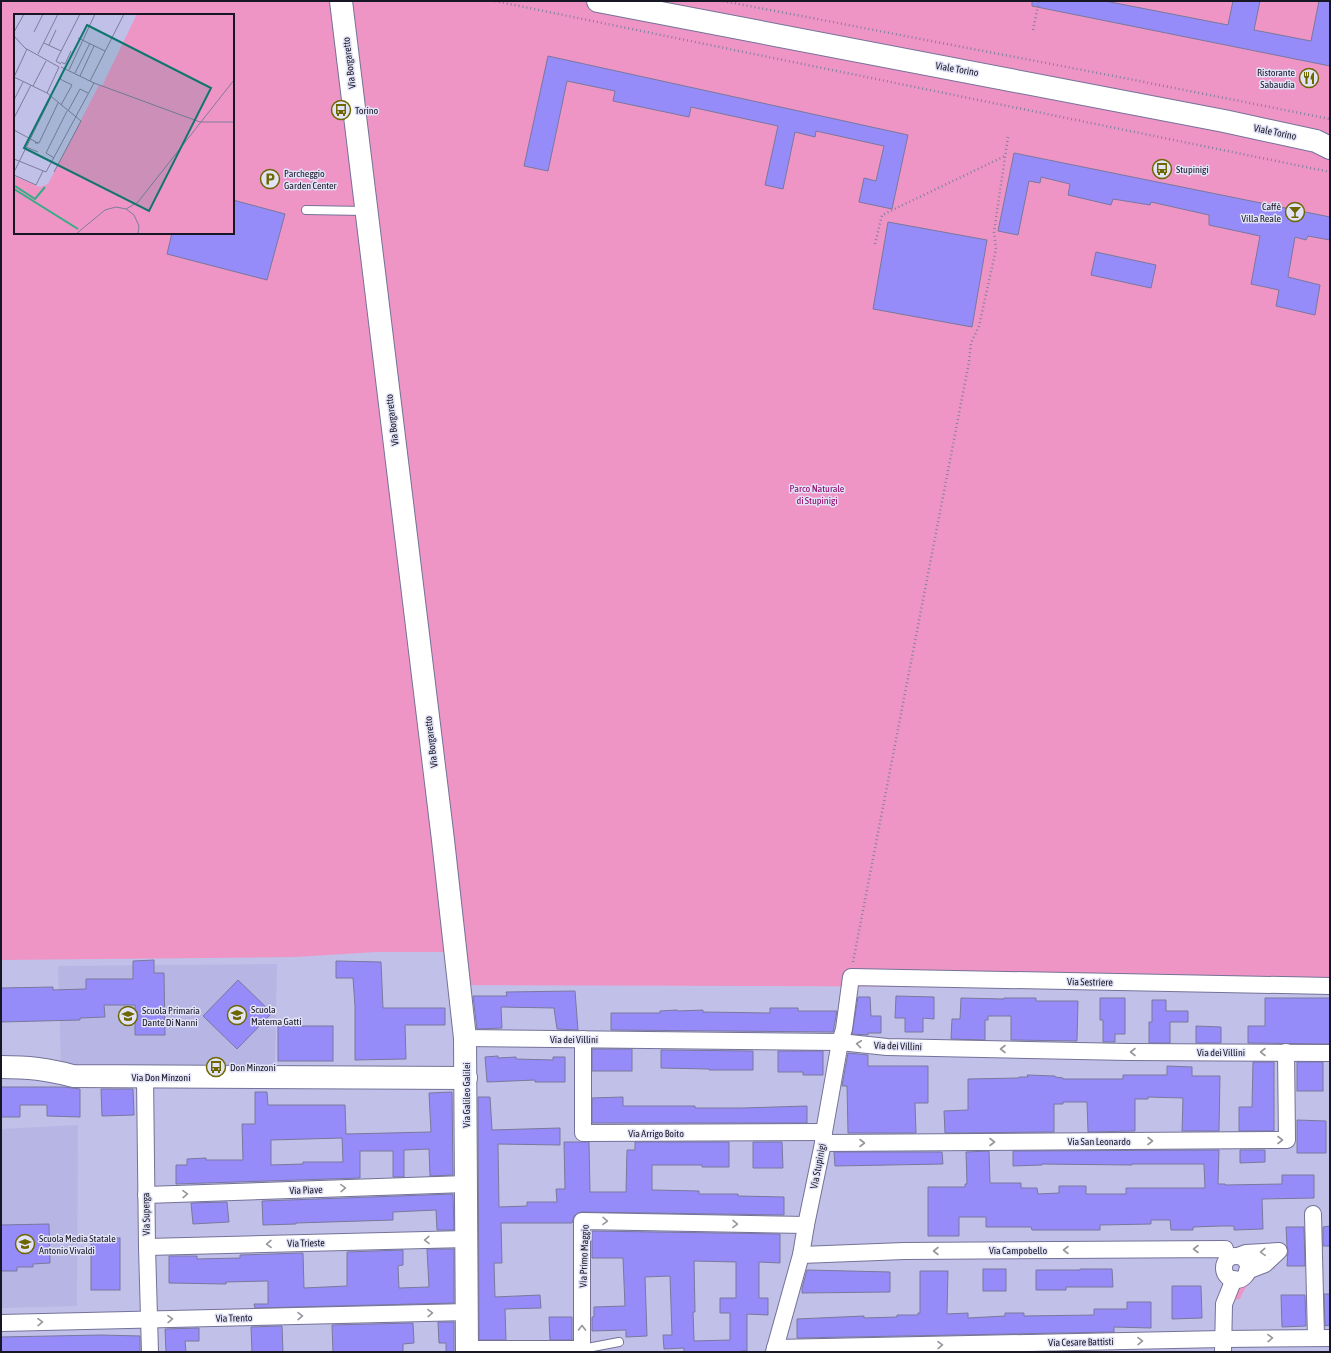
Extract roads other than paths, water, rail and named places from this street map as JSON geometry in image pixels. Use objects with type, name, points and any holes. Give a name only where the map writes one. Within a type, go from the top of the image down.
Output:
[{"type":"street","name":"Via Borgaretto","points":[[341,1],[443,840]]},
{"type":"street","name":"Viale Torino","points":[[598,1],[1224,121],[1325,143]]},
{"type":"street","name":"Via Galileo Galilei","points":[[443,840],[465,1038],[466,1239],[468,1312],[467,1351]]},
{"type":"street","name":"Via Sestriere","points":[[851,978],[1330,986]]},
{"type":"street","name":"Via Stupinigi","points":[[775,1350],[801,1255],[840,1042],[844,1029],[851,978]]},
{"type":"street","name":"Via dei Villini","points":[[465,1038],[583,1038],[840,1042],[887,1047],[1128,1052],[1330,1053]]},
{"type":"street","name":"Via Arrigo Boito","points":[[583,1038],[583,1133],[823,1138]]},
{"type":"street","name":"Via San Leonardo","points":[[823,1138],[1288,1140],[1286,1052]]},
{"type":"street","name":"Via Don Minzoni","points":[[1,1068],[24,1067],[48,1070],[73,1076],[466,1078]]},
{"type":"street","name":"Via Superga","points":[[145,1076],[150,1352]]},
{"type":"street","name":"Via Piave","points":[[146,1195],[466,1184]]},
{"type":"street","name":"Via Cesare Battisti","points":[[775,1350],[1223,1345],[1323,1338],[1313,1214]]},
{"type":"street","name":"Via Primo Maggio","points":[[582,1349],[582,1221],[806,1225]]},
{"type":"street","name":"Via Trieste","points":[[147,1247],[466,1239]]},
{"type":"street","name":"Via Campobello","points":[[801,1255],[904,1251],[1225,1249],[1231,1266]]},
{"type":"street","points":[[1223,1345],[1224,1304],[1231,1266],[1246,1253],[1278,1251],[1265,1264],[1247,1271],[1246,1274],[1240,1279],[1231,1266]]},
{"type":"street","name":"Via Trento","points":[[1,1323],[468,1312]]},
{"type":"street","points":[[467,1351],[582,1349]]},
{"type":"lane","points":[[306,210],[367,211]]},
{"type":"lane","points":[[582,1349],[618,1342]]},
{"type":"place","name":"Ristorante Sabaudia","points":[[1309,78]]},
{"type":"place","name":"Torino","points":[[341,110]]},
{"type":"place","name":"Stupinigi","points":[[1162,169]]},
{"type":"place","name":"Parcheggio Garden Center","points":[[270,179]]},
{"type":"place","name":"Caffè Villa Reale","points":[[1295,212]]},
{"type":"place","name":"Scuola Materna Gatti","points":[[237,1015]]},
{"type":"place","name":"Scuola Primaria Dante Di Nanni","points":[[128,1016]]},
{"type":"place","name":"Don Minzoni","points":[[216,1067]]},
{"type":"place","name":"Scuola Media Statale Antonio Vivaldi","points":[[25,1244]]},
{"type":"park label","name":"Parco Naturale di Stupinigi","points":[[817,494]]}]
